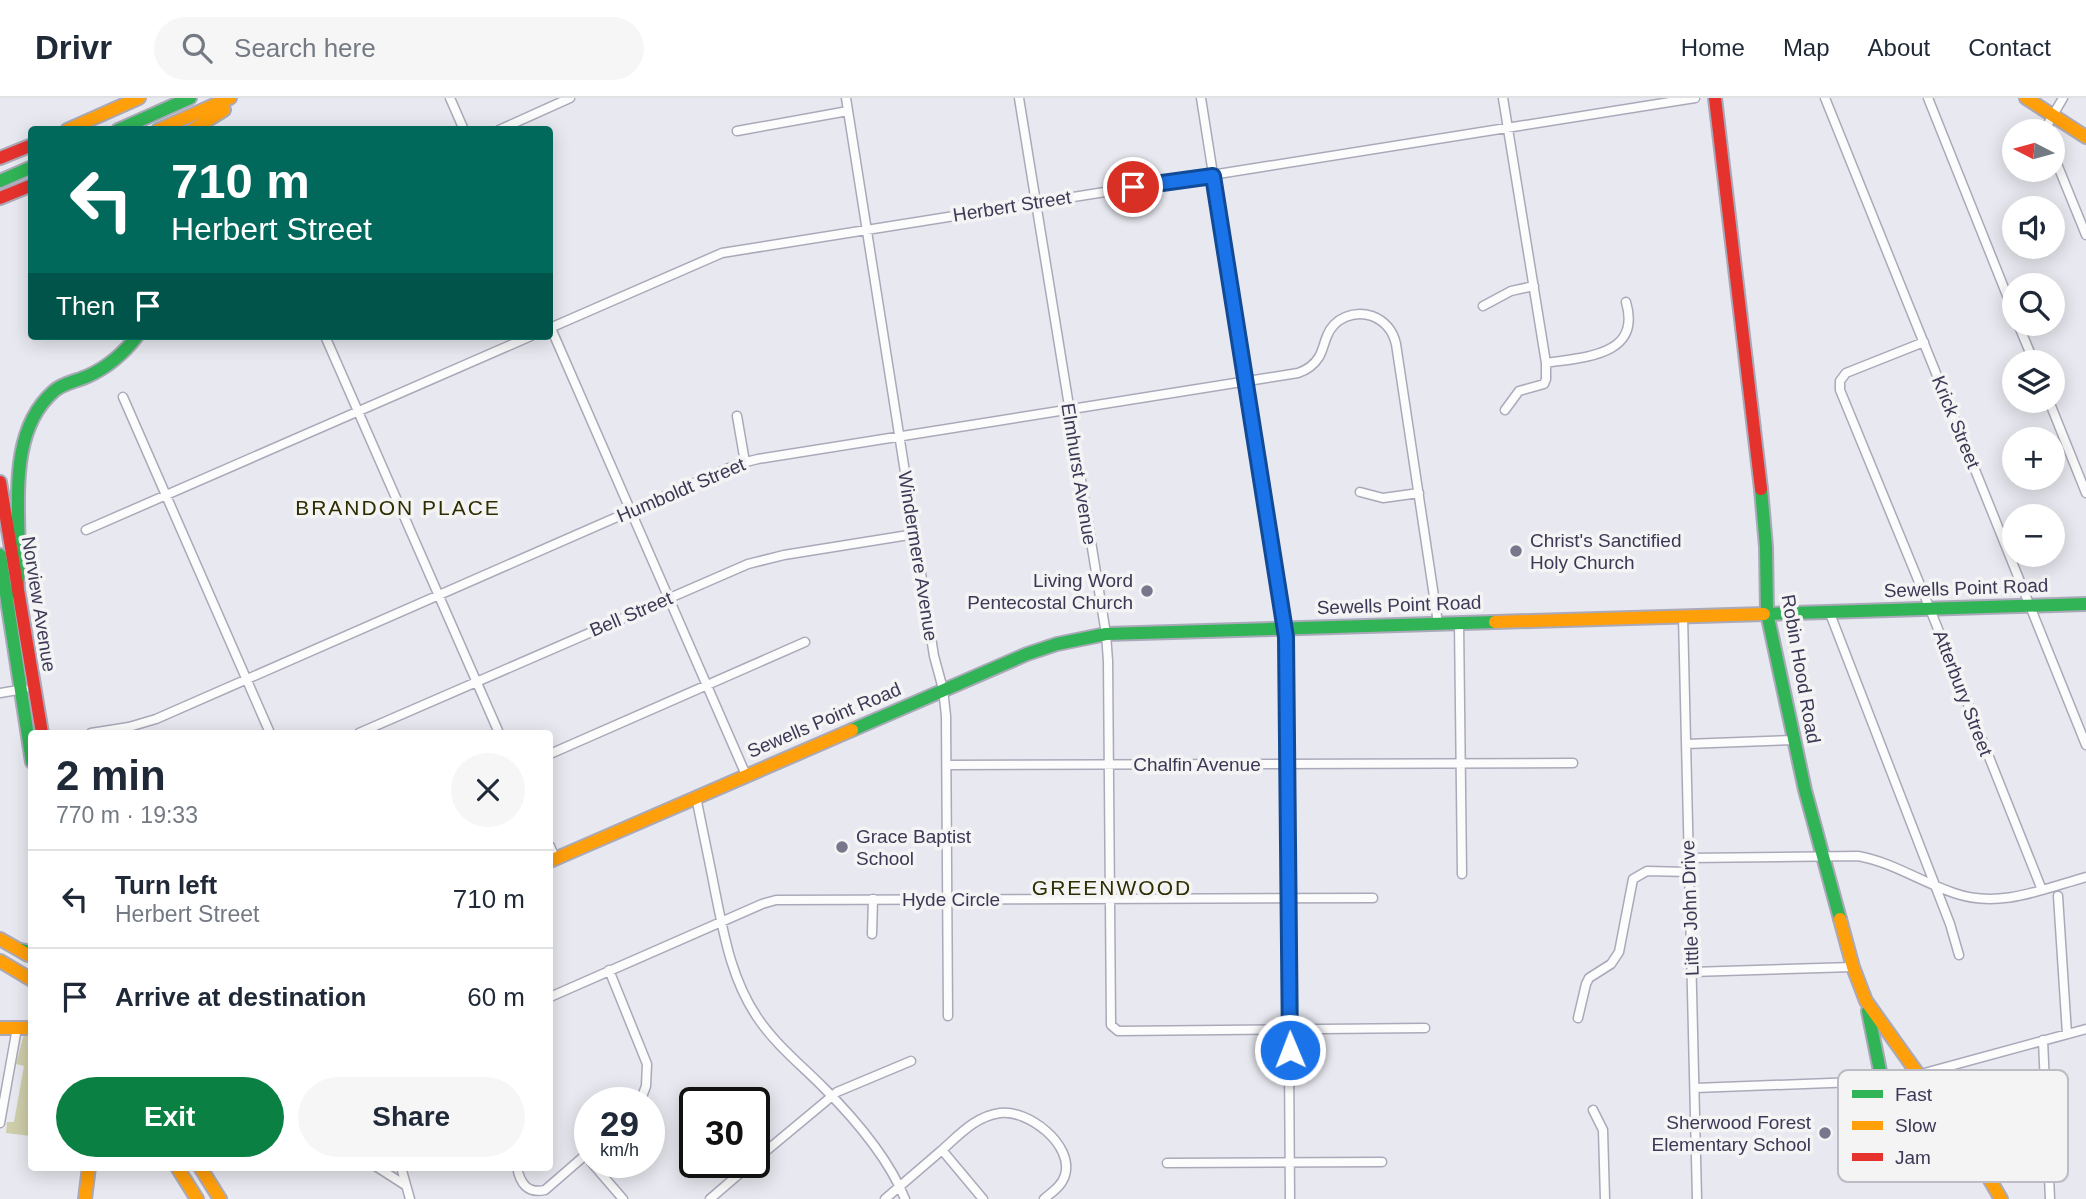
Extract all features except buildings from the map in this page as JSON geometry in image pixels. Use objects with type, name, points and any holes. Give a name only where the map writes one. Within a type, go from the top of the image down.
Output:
[{"type":"main road","points":[[75,126],[139,98]]},
{"type":"main road","points":[[127,126],[190,98]]},
{"type":"main road","points":[[167,126],[230,98]]},
{"type":"main road","points":[[198,126],[237,98]]},
{"type":"main road","name":"Robin Hood Road","points":[[1715,98],[1759,459],[1766,547],[1767,613],[1794,740],[1853,967],[1866,1001],[1914,1070]]},
{"type":"main road","points":[[2026,98],[2086,137]]},
{"type":"main road","points":[[0,158],[28,147]]},
{"type":"main road","points":[[0,181],[28,169]]},
{"type":"main road","points":[[0,198],[28,187]]},
{"type":"main road","points":[[17,593],[19,566],[6,472],[10,447],[17,429],[30,411],[47,395],[113,363],[133,340]]},
{"type":"main road","name":"Norview Avenue","points":[[0,482],[41,730]]},
{"type":"main road","name":"Norview Avenue","points":[[0,555],[28,734]]},
{"type":"main road","name":"Sewells Point Road","points":[[553,860],[1027,654],[1057,644],[1106,634],[2086,604]]},
{"type":"main road","points":[[0,939],[28,953]]},
{"type":"main road","points":[[0,961],[28,978]]},
{"type":"main road","points":[[1866,1001],[1880,1070]]},
{"type":"main road","points":[[0,1028],[28,1028]]},
{"type":"main road","points":[[85,1199],[88,1171]]},
{"type":"main road","points":[[180,1171],[197,1199]]},
{"type":"main road","points":[[203,1171],[220,1199]]},
{"type":"main road","name":"Robin Hood Road","points":[[1991,1182],[2001,1199]]},
{"type":"street","points":[[450,98],[462,126]]},
{"type":"street","points":[[508,126],[570,98]]},
{"type":"street","name":"Windermere Avenue","points":[[846,98],[934,656],[943,689],[947,765],[948,1016]]},
{"type":"street","name":"Elmhurst Avenue","points":[[1019,98],[1106,634],[1111,1025],[1118,1031],[1289,1030]]},
{"type":"street","points":[[1201,98],[1285,628],[1290,1199]]},
{"type":"street","points":[[1503,98],[1546,363],[1544,384],[1520,391],[1505,410]]},
{"type":"street","name":"Herbert Street","points":[[553,326],[715,255],[1695,98]]},
{"type":"street","name":"Krick Street","points":[[1825,98],[2086,745]]},
{"type":"street","points":[[1928,98],[2002,283]]},
{"type":"street","points":[[2052,119],[2063,98]]},
{"type":"street","points":[[737,131],[848,111]]},
{"type":"street","points":[[2064,182],[2086,235]]},
{"type":"street","points":[[1483,306],[1511,291],[1534,286]]},
{"type":"street","points":[[1546,363],[1590,356],[1620,343],[1628,331],[1626,302]]},
{"type":"street","name":"Humboldt Street","points":[[110,730],[156,719],[745,462],[1298,373],[1306,370],[1318,359],[1327,335],[1337,322],[1348,316],[1360,314],[1376,318],[1390,329],[1394,336],[1419,493]]},
{"type":"street","points":[[553,334],[746,775]]},
{"type":"street","points":[[328,340],[498,730]]},
{"type":"street","points":[[86,530],[522,340]]},
{"type":"street","name":"Atterbury Street","points":[[1923,342],[1849,370],[1842,376],[1840,390],[2042,890]]},
{"type":"street","points":[[123,397],[269,730]]},
{"type":"street","points":[[2054,413],[2086,493]]},
{"type":"street","points":[[737,416],[745,462]]},
{"type":"street","points":[[1360,492],[1383,498],[1419,493],[1438,622]]},
{"type":"street","name":"Bell Street","points":[[366,730],[748,564],[915,534]]},
{"type":"street","points":[[1829,611],[1936,886],[1959,955]]},
{"type":"street","name":"Little John Drive","points":[[1683,616],[1697,1199]]},
{"type":"street","points":[[1459,622],[1462,874]]},
{"type":"street","points":[[553,753],[805,642]]},
{"type":"street","points":[[0,693],[33,688]]},
{"type":"street","points":[[1686,744],[1794,740]]},
{"type":"street","name":"Chalfin Avenue","points":[[947,765],[1573,763]]},
{"type":"street","points":[[696,796],[737,982],[758,1019],[771,1035],[831,1096],[874,1147],[905,1199]]},
{"type":"street","points":[[1689,858],[1823,856],[1871,859],[1961,895],[1988,899],[2014,898],[2086,877]]},
{"type":"street","points":[[1578,1018],[1589,978],[1611,964],[1619,952],[1633,879],[1647,871],[1689,872]]},
{"type":"street","name":"Hyde Circle","points":[[553,996],[776,900],[1288,896],[1373,898]]},
{"type":"street","points":[[2058,896],[2067,1034]]},
{"type":"street","points":[[872,934],[873,899]]},
{"type":"street","points":[[1692,972],[1853,967]]},
{"type":"street","points":[[609,970],[647,1064],[646,1087]]},
{"type":"street","points":[[0,1123],[17,1028]]},
{"type":"street","points":[[1289,1030],[1425,1028]]},
{"type":"street","points":[[1935,1070],[2086,1029]]},
{"type":"street","points":[[2043,1040],[2044,1070]]},
{"type":"street","points":[[770,1148],[831,1096],[911,1060]]},
{"type":"street","points":[[1695,1088],[1838,1083]]},
{"type":"street","points":[[1593,1110],[1603,1130],[1605,1199]]},
{"type":"street","points":[[885,1199],[970,1126],[988,1116],[1006,1112],[1034,1120],[1051,1136],[1063,1153],[1066,1163],[1064,1179],[1044,1199]]},
{"type":"street","points":[[942,1150],[983,1199]]},
{"type":"street","points":[[1167,1163],[1382,1162]]},
{"type":"street","points":[[518,1171],[522,1183],[531,1191],[538,1191],[545,1190],[574,1168]]},
{"type":"street","points":[[383,1171],[405,1185]]},
{"type":"street","points":[[402,1171],[410,1199]]},
{"type":"street","points":[[606,1178],[623,1199]]},
{"type":"street","points":[[710,1199],[735,1178]]},
{"type":"green space","points":[[28,1035],[28,1136],[6,1133],[7,1122],[14,1122],[24,1066],[16,1064],[23,1037]]},
{"type":"traffic: fast","points":[[127,126],[190,98]]},
{"type":"traffic: fast","points":[[0,181],[28,169]]},
{"type":"traffic: fast","points":[[17,593],[18,485],[27,433],[37,411],[54,391],[102,368],[121,354],[133,340]]},
{"type":"traffic: fast","points":[[1761,489],[1766,547],[1767,613],[1805,790],[1840,919]]},
{"type":"traffic: fast","points":[[0,555],[28,736]]},
{"type":"traffic: fast","points":[[1764,614],[2086,604]]},
{"type":"traffic: fast","points":[[852,730],[1027,654],[1057,644],[1106,634],[1495,622]]},
{"type":"traffic: fast","points":[[20,950],[28,951]]},
{"type":"traffic: fast","points":[[1868,1011],[1880,1070]]},
{"type":"traffic: slow","points":[[76,126],[139,98]]},
{"type":"traffic: slow","points":[[167,126],[230,98]]},
{"type":"traffic: slow","points":[[2026,98],[2086,137]]},
{"type":"traffic: slow","points":[[198,126],[224,110]]},
{"type":"traffic: slow","points":[[1495,622],[1764,614]]},
{"type":"traffic: slow","points":[[553,860],[852,730]]},
{"type":"traffic: slow","points":[[1840,919],[1853,967],[1866,1001],[1915,1070]]},
{"type":"traffic: slow","points":[[0,939],[28,955]]},
{"type":"traffic: slow","points":[[0,961],[28,978]]},
{"type":"traffic: slow","points":[[0,1028],[28,1028]]},
{"type":"traffic: slow","points":[[85,1199],[88,1171]]},
{"type":"traffic: slow","points":[[180,1171],[197,1199]]},
{"type":"traffic: slow","points":[[202,1171],[220,1199]]},
{"type":"traffic: slow","points":[[1991,1182],[2001,1199]]},
{"type":"traffic: jam","points":[[1715,98],[1761,489]]},
{"type":"traffic: jam","points":[[0,158],[28,147]]},
{"type":"traffic: jam","points":[[0,198],[28,187]]},
{"type":"traffic: jam","points":[[0,482],[41,730]]},
{"type":"place","name":"Christ's Sanctified Holy Church","points":[[1516,551]]},
{"type":"place","name":"Living Word Pentecostal Church","points":[[1147,591]]},
{"type":"place","name":"Grace Baptist School","points":[[842,847]]},
{"type":"place","name":"Sherwood Forest Elementary School","points":[[1825,1133]]},
{"type":"district","name":"BRANDON PLACE","points":[[398,507]]},
{"type":"district","name":"GREENWOOD","points":[[1112,887]]},
{"type":"route","points":[[1133,187],[1213,176],[1286,637],[1290,1050]]}]
